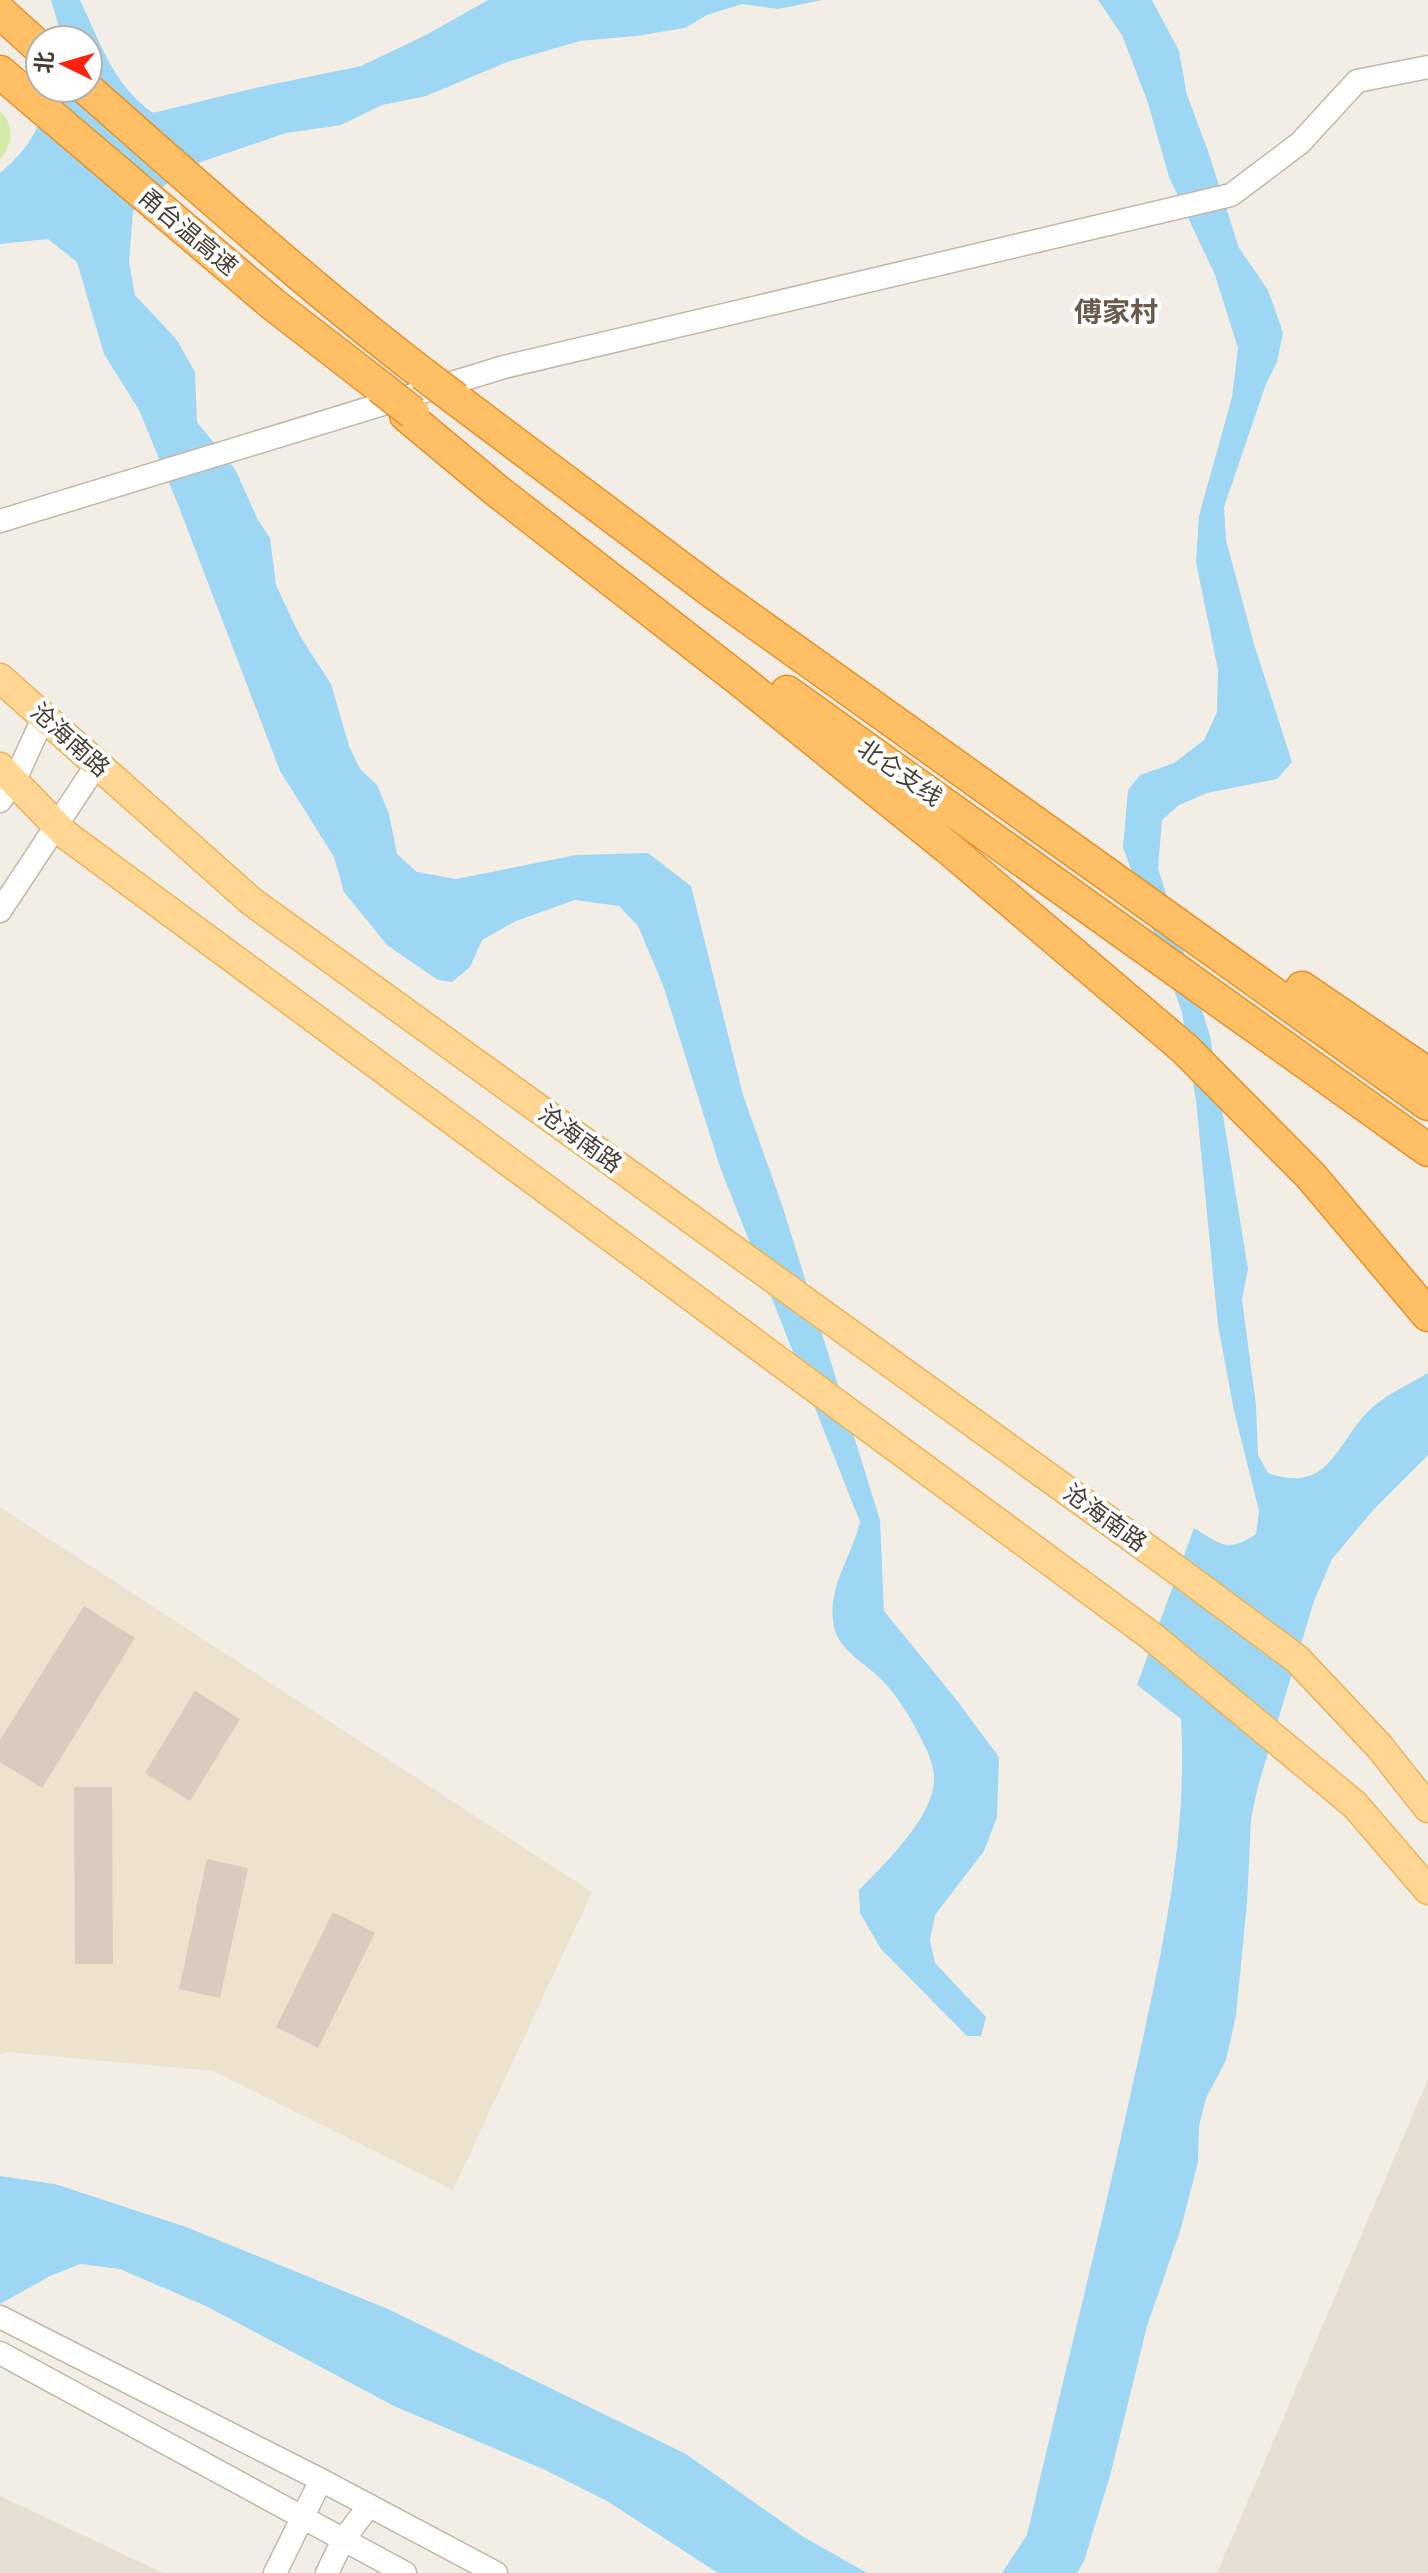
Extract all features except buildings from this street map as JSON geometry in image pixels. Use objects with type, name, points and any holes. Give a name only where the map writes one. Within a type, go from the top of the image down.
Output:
[{"type":"highway","points":[[0,12],[24,34]]},
{"type":"highway","name":"甬台温高速","points":[[0,72],[274,305],[377,388]]},
{"type":"highway","name":"甬台温高速","points":[[104,104],[202,191],[423,374]]},
{"type":"highway","name":"北仑支线","points":[[423,374],[714,593],[1428,1104]]},
{"type":"highway","name":"北仑支线","points":[[377,388],[763,675],[1428,1150]]},
{"type":"highway","points":[[409,414],[496,490],[946,846],[1184,1048],[1311,1176],[1428,1315]]},
{"type":"highway","points":[[714,593],[993,776],[1428,1074]]},
{"type":"main road","name":"沧海南路","points":[[0,678],[251,901],[1297,1659],[1379,1746],[1428,1808]]},
{"type":"main road","points":[[5,783],[104,864],[1150,1635],[1355,1805],[1428,1890]]},
{"type":"street","points":[[0,521],[504,367],[1231,195],[1300,143],[1357,81],[1428,67]]},
{"type":"street","points":[[5,783],[44,716]]},
{"type":"street","points":[[0,911],[97,764]]},
{"type":"street","points":[[5,2319],[496,2573]]},
{"type":"street","points":[[0,2353],[405,2573]]},
{"type":"street","points":[[275,2573],[321,2480]]},
{"type":"street","points":[[327,2573],[343,2540],[369,2506]]},
{"type":"shaded area","points":[[0,1507],[592,1892],[453,2190],[213,2071],[6,2052],[0,2055]]},
{"type":"shaded area","points":[[1428,2079],[1428,2573],[1217,2573]]},
{"type":"shaded area","points":[[0,2496],[163,2573],[0,2573]]},
{"type":"green space","points":[[0,111],[10,128],[10,141],[0,159]]},
{"type":"water","points":[[51,0],[80,0],[91,24],[58,24]]},
{"type":"water","points":[[488,0],[823,0],[778,9],[742,4],[707,15],[685,28],[580,41],[507,62],[426,96],[382,105],[341,125],[286,133],[189,166],[133,211],[129,262],[135,295],[177,340],[195,372],[197,422],[235,469],[258,520],[270,538],[276,585],[300,636],[331,684],[349,746],[360,769],[377,785],[389,814],[397,854],[417,872],[456,879],[576,855],[648,853],[691,886],[743,1095],[783,1208],[880,1520],[884,1611],[999,1757],[997,1817],[984,1851],[935,1915],[930,1940],[935,1963],[986,2017],[981,2036],[967,2036],[881,1949],[860,1913],[859,1890],[906,1840],[925,1810],[934,1781],[933,1767],[896,1696],[846,1649],[837,1635],[832,1612],[834,1599],[860,1522],[720,1167],[663,985],[638,926],[619,906],[575,900],[516,921],[482,940],[470,967],[452,982],[438,980],[387,945],[344,892],[334,857],[280,771],[139,410],[104,354],[77,262],[48,239],[0,244],[0,173],[34,135],[46,104],[104,104],[104,51],[128,90],[153,113],[361,66],[426,35]]},
{"type":"water","points":[[1098,0],[1152,0],[1179,51],[1187,95],[1239,248],[1268,290],[1283,333],[1277,362],[1266,384],[1224,507],[1226,540],[1254,644],[1292,762],[1277,779],[1207,793],[1179,805],[1162,820],[1158,868],[1210,1036],[1248,1269],[1242,1300],[1256,1405],[1258,1455],[1268,1473],[1290,1478],[1307,1477],[1331,1460],[1374,1406],[1428,1373],[1428,1455],[1374,1509],[1332,1559],[1314,1601],[1258,1786],[1251,1819],[1247,1903],[1236,2015],[1226,2060],[1206,2098],[1199,2126],[1198,2162],[1181,2228],[1147,2326],[1110,2476],[1084,2561],[1077,2573],[1002,2573],[1027,2535],[1122,2132],[1170,1898],[1180,1809],[1181,1719],[1137,1685],[1194,1528],[1218,1542],[1231,1545],[1256,1534],[1259,1511],[1234,1411],[1218,1325],[1196,1101],[1182,1012],[1123,847],[1128,790],[1140,775],[1174,763],[1204,740],[1217,712],[1218,670],[1196,562],[1199,516],[1232,397],[1238,348],[1215,275],[1169,177],[1147,100],[1122,35]]},
{"type":"water","points":[[0,2176],[55,2184],[186,2227],[388,2309],[686,2454],[802,2536],[867,2573],[718,2573],[607,2501],[543,2469],[394,2406],[206,2306],[120,2269],[80,2264],[50,2276],[0,2304]]},
{"type":"district","name":"傅家村","points":[[1116,312]]}]
